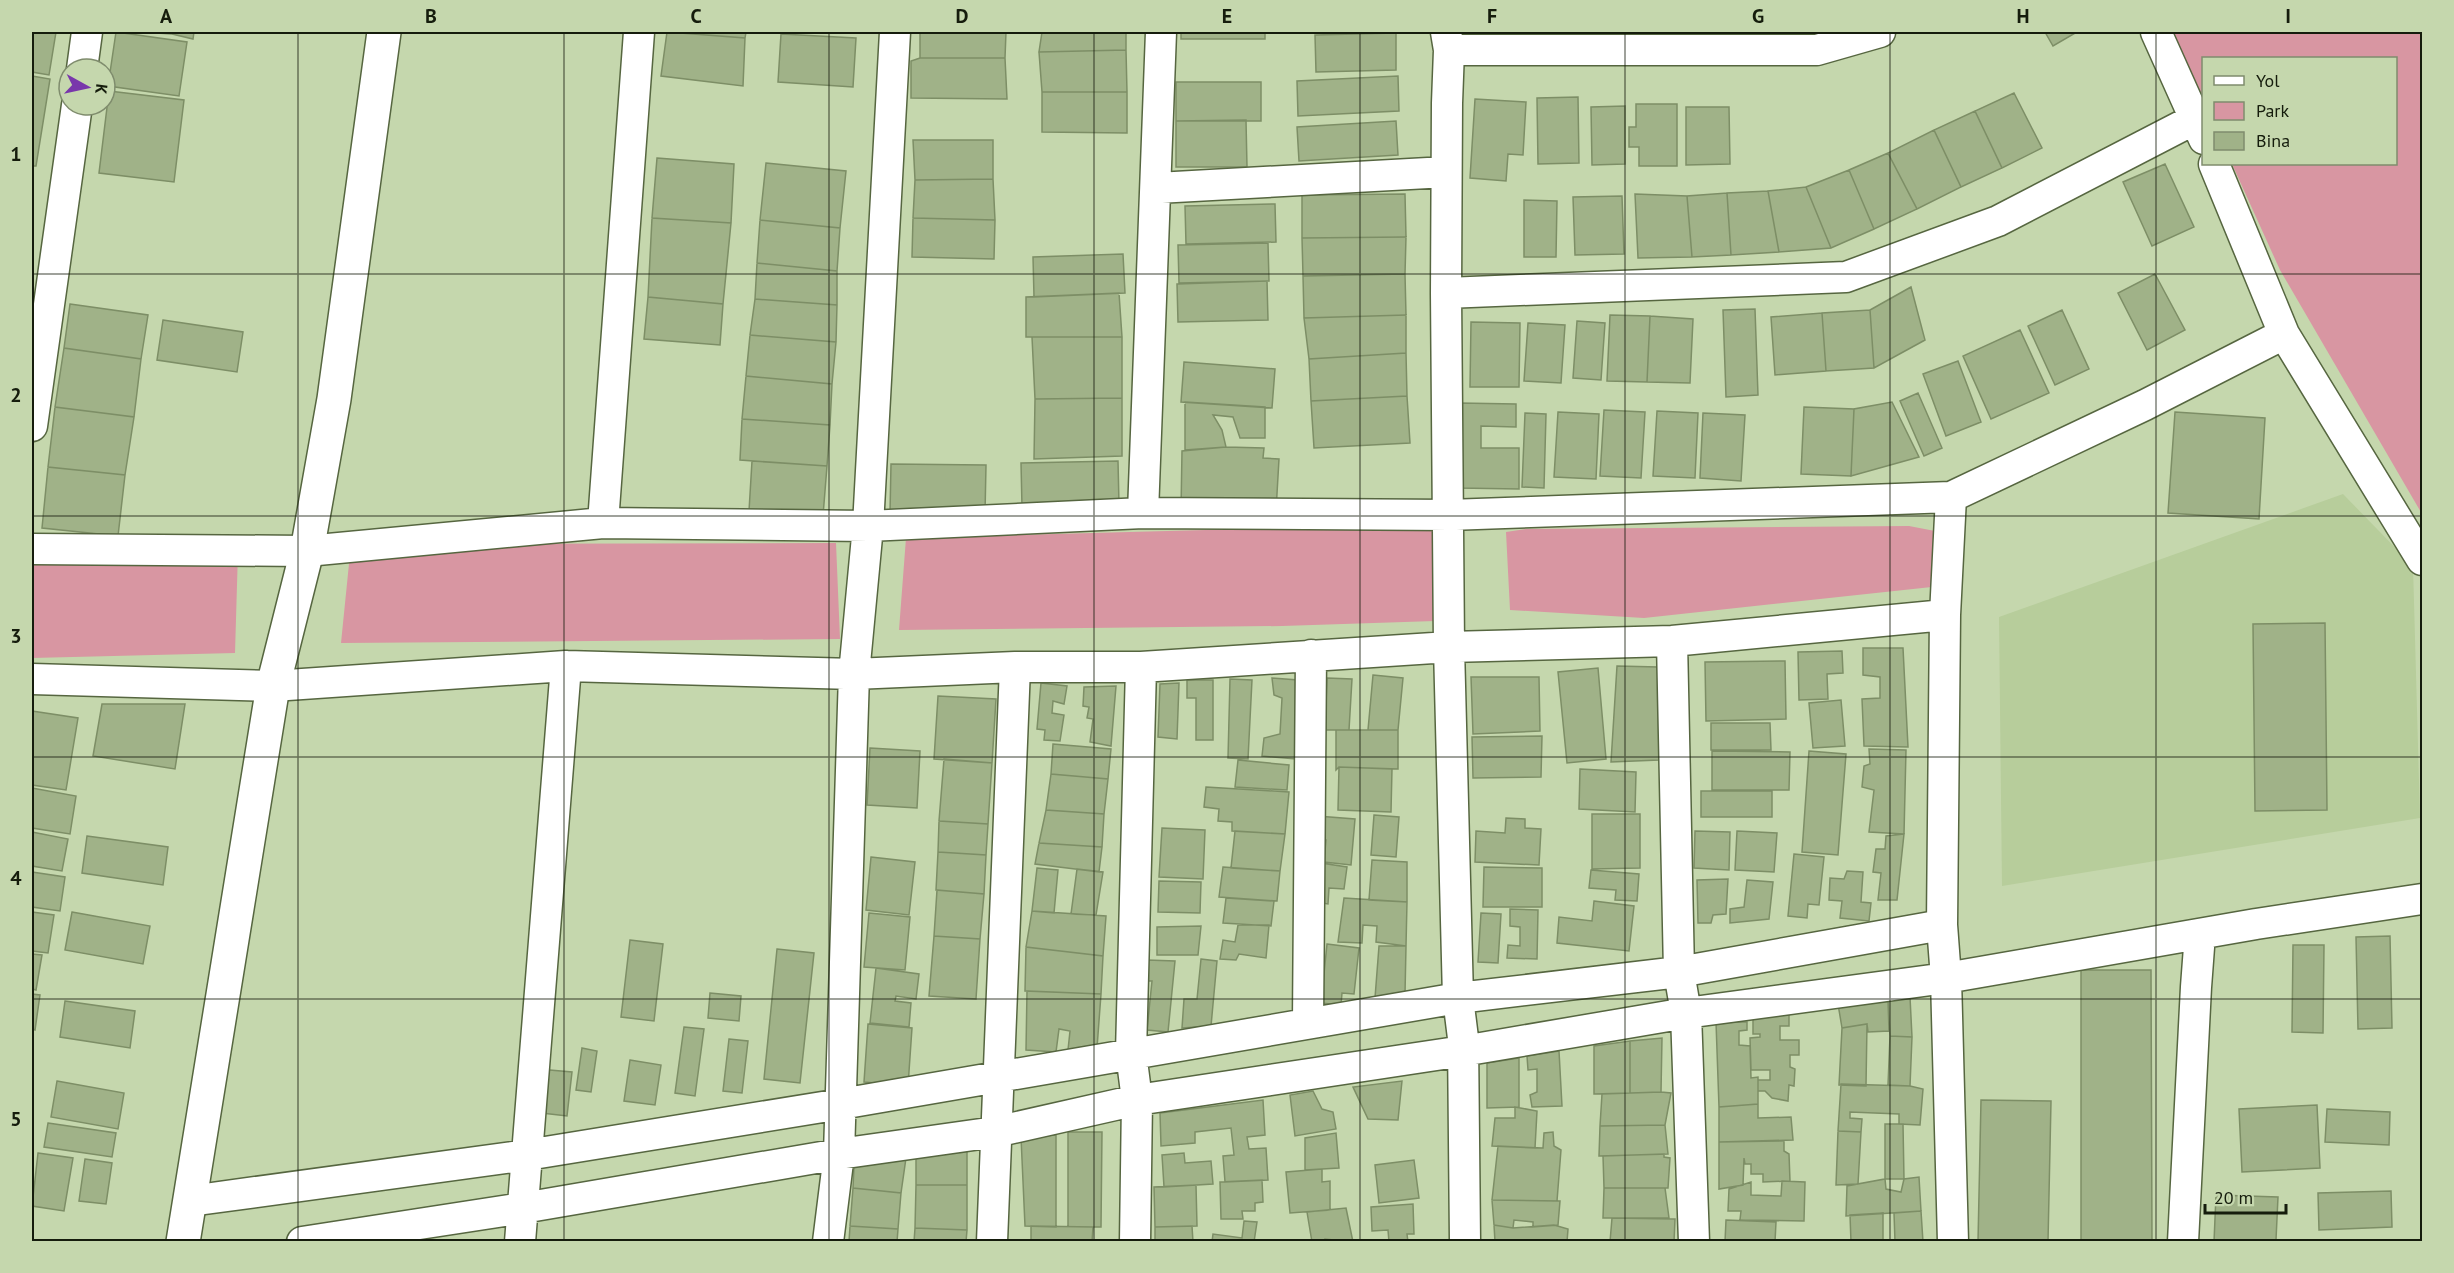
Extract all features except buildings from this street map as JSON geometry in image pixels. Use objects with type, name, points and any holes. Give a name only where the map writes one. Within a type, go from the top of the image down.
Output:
[{"type":"street","points":[[84,57],[87,32]]},
{"type":"street","points":[[183,1242],[273,686],[307,551],[334,399],[384,32]]},
{"type":"street","points":[[603,523],[639,32]]},
{"type":"street","points":[[828,1242],[839,1154],[854,674],[868,526],[895,32]]},
{"type":"street","points":[[1143,513],[1157,188],[1161,32]]},
{"type":"street","points":[[1465,1242],[1463,1051],[1458,998],[1449,647],[1446,293],[1448,41],[1817,50],[1880,32]]},
{"type":"street","points":[[1446,293],[1846,277],[1998,221],[2199,129],[2156,32]]},
{"type":"street","points":[[32,426],[75,117]]},
{"type":"street","points":[[2214,165],[2284,334],[2422,560]]},
{"type":"street","points":[[1157,188],[1446,172]]},
{"type":"street","points":[[32,549],[307,551],[603,523],[868,526],[1143,513],[1449,515],[1951,497],[2145,405],[2284,334]]},
{"type":"street","points":[[1951,497],[1945,615],[1942,925],[1946,978],[1953,1242]]},
{"type":"street","points":[[32,679],[273,686],[566,666],[854,674],[1015,667],[1141,667],[1449,647],[1672,641],[1945,615]]},
{"type":"street","points":[[1672,641],[1679,972],[1686,1013],[1694,1242]]},
{"type":"street","points":[[1308,1023],[1311,656]]},
{"type":"street","points":[[520,1242],[566,666]]},
{"type":"street","points":[[992,1242],[1015,667]]},
{"type":"street","points":[[1135,1242],[1137,1100],[1131,1053],[1141,667]]},
{"type":"street","points":[[302,1242],[523,1208],[839,1154],[995,1132],[1137,1100],[1463,1051],[1686,1013],[1946,978],[2200,934],[2422,899]]},
{"type":"street","points":[[190,1201],[527,1155],[841,1104],[998,1075],[1458,998],[1679,972],[1942,925]]},
{"type":"street","points":[[2183,1242],[2200,934]]},
{"type":"shaded area","points":[[2343,494],[2413,566],[2420,818],[2002,886],[1999,617]]},
{"type":"green space","points":[[2173,32],[2422,32],[2422,514],[2280,270],[2232,165],[2397,165],[2397,57],[2202,57],[2202,99]]},
{"type":"green space","points":[[1427,524],[1440,529],[1435,621],[1282,626],[899,630],[906,538]]},
{"type":"green space","points":[[1909,526],[1935,531],[1941,586],[1644,618],[1510,610],[1506,532],[1526,529]]},
{"type":"green space","points":[[836,543],[840,639],[341,643],[351,544]]},
{"type":"green space","points":[[238,551],[235,653],[32,658],[32,555]]}]
